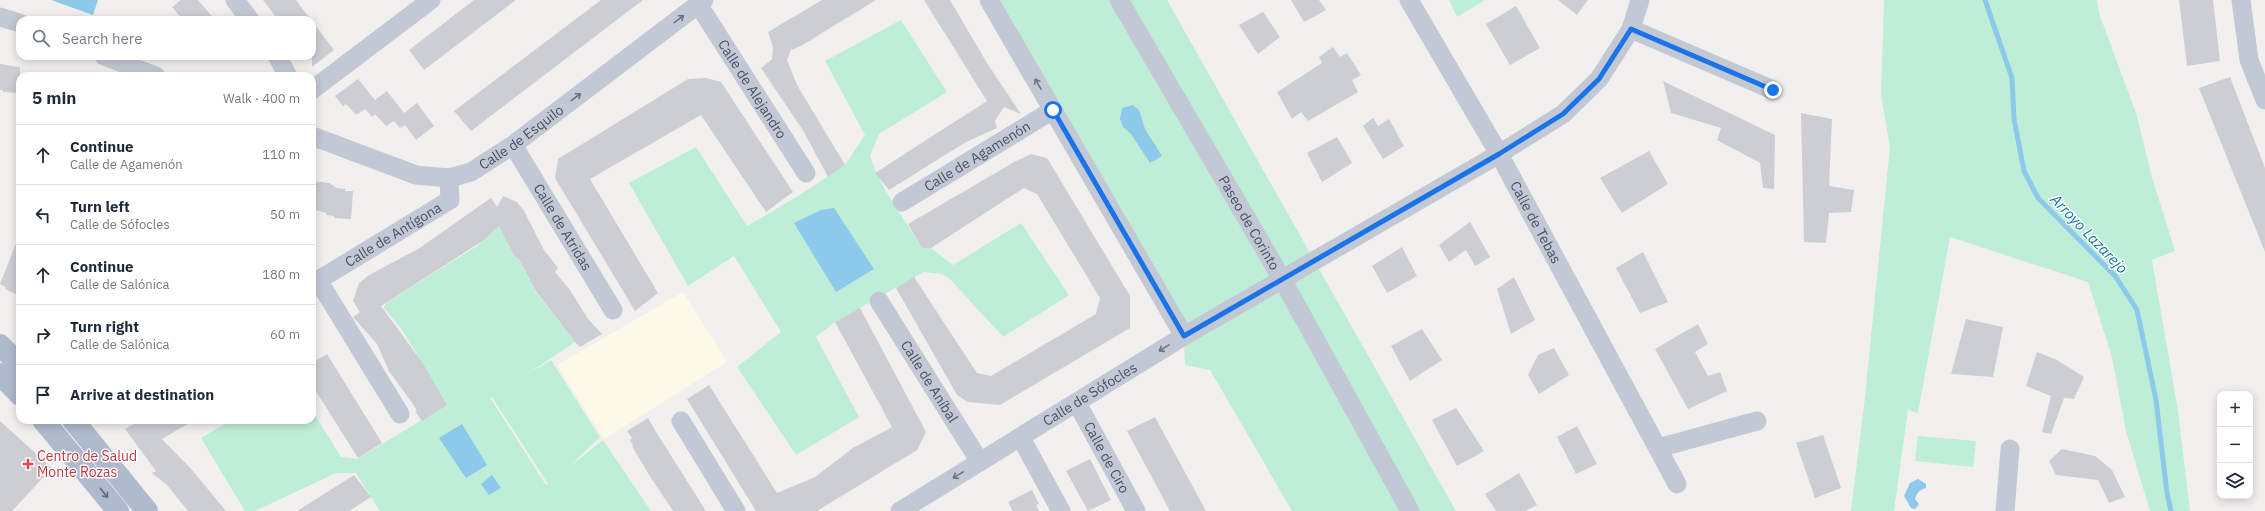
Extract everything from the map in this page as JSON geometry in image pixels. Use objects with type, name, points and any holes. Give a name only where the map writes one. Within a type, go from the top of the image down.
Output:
[{"type":"main road","points":[[0,345],[16,361]]},
{"type":"main road","points":[[0,374],[16,391]]},
{"type":"main road","points":[[46,424],[118,511]]},
{"type":"main road","points":[[83,424],[147,511]]},
{"type":"street","points":[[235,0],[247,16]]},
{"type":"street","points":[[316,87],[431,0]]},
{"type":"street","points":[[989,0],[1184,336]]},
{"type":"street","name":"Paseo de Corinto","points":[[1119,0],[1282,278],[1410,511]]},
{"type":"street","name":"Calle de Tebas","points":[[1408,0],[1499,154],[1678,484]]},
{"type":"street","name":"Calle de Sófocles","points":[[900,511],[1021,438],[1184,336],[1499,154],[1563,114],[1599,79],[1631,29],[1640,0]]},
{"type":"street","points":[[2241,0],[2248,60],[2265,100]]},
{"type":"street","name":"Calle de Esquilo","points":[[316,138],[416,175],[449,178],[471,172],[513,145],[701,2]]},
{"type":"street","name":"Calle de Alejandro","points":[[701,2],[806,174]]},
{"type":"street","points":[[0,17],[16,22]]},
{"type":"street","points":[[1631,29],[1773,90]]},
{"type":"street","points":[[114,60],[146,72]]},
{"type":"street","points":[[279,60],[286,72]]},
{"type":"street","name":"Calle de Agamenón","points":[[902,202],[1053,110]]},
{"type":"street","name":"Calle de Atridas","points":[[513,145],[613,310]]},
{"type":"street","name":"Calle de Antígona","points":[[316,281],[450,200],[449,178]]},
{"type":"street","name":"Calle de Antígona","points":[[316,284],[400,414]]},
{"type":"street","name":"Calle de Aníbal","points":[[879,301],[980,462]]},
{"type":"street","name":"Calle de Ciro","points":[[1077,403],[1136,511]]},
{"type":"street","points":[[680,421],[736,511]]},
{"type":"street","points":[[1658,448],[1757,421]]},
{"type":"street","points":[[1021,438],[1061,511]]},
{"type":"street","points":[[2005,511],[2010,449]]},
{"type":"shaded area","points":[[683,292],[727,362],[604,439],[557,365]]},
{"type":"green space","points":[[1000,0],[1167,0],[1456,511],[1292,511],[1210,370],[1185,365],[1183,319]]},
{"type":"green space","points":[[1449,0],[1485,0],[1457,17]]},
{"type":"green space","points":[[1884,0],[2097,0],[2099,13],[2136,113],[2151,174],[2175,251],[2152,260],[2178,411],[2190,511],[2150,511],[2126,431],[2112,357],[2088,282],[1950,237],[1918,413],[1908,410],[1894,511],[1851,511],[1865,397],[1890,147],[1881,95]]},
{"type":"green space","points":[[901,20],[947,92],[879,134],[870,156],[880,180],[893,203],[922,248],[931,248],[953,265],[1021,223],[1069,295],[1003,337],[950,279],[942,274],[924,272],[835,322],[816,337],[859,417],[796,455],[737,367],[781,332],[734,256],[688,286],[629,183],[696,147],[747,226],[798,196],[845,165],[865,135],[825,61]]},
{"type":"green space","points":[[499,211],[508,245],[514,256],[519,259],[535,291],[575,342],[526,375],[551,360],[600,437],[570,466],[603,440],[651,511],[380,511],[356,473],[336,473],[255,511],[245,511],[201,438],[225,424],[316,424],[316,416],[341,457],[357,459],[447,405],[429,375],[415,360],[418,356],[401,328],[384,308],[386,303],[477,246],[495,230],[489,222]],"holes":[[[492,397],[548,484],[546,485],[491,399]]]},
{"type":"green space","points":[[1918,436],[1976,441],[1973,467],[1915,461]]},
{"type":"water","points":[[51,0],[98,0],[93,15]]},
{"type":"water","points":[[1133,105],[1139,110],[1145,129],[1162,156],[1150,163],[1131,134],[1123,127],[1120,119],[1122,108]]},
{"type":"water","points":[[834,208],[874,269],[836,292],[794,223],[821,210]]},
{"type":"water","points":[[462,424],[487,465],[466,478],[439,438]]},
{"type":"water","points":[[492,475],[501,488],[489,495],[481,484]]},
{"type":"water","points":[[1918,479],[1926,484],[1926,488],[1920,491],[1917,495],[1915,499],[1919,504],[1915,509],[1911,508],[1904,496],[1910,483]]},
{"type":"building","points":[[181,0],[198,0],[212,16],[180,16],[172,7]]},
{"type":"building","points":[[263,0],[296,0],[308,16],[275,16]]},
{"type":"building","points":[[474,0],[516,0],[424,70],[409,50]]},
{"type":"building","points":[[601,0],[643,0],[471,131],[454,111]]},
{"type":"building","points":[[822,0],[876,0],[801,46],[791,50],[787,60],[797,85],[845,165],[828,177],[804,132],[761,68],[772,59],[773,47],[768,32]]},
{"type":"building","points":[[924,0],[950,0],[987,63],[1021,114],[1004,107],[995,121],[997,128],[966,142],[889,190],[875,173],[987,101]]},
{"type":"building","points":[[1291,0],[1319,0],[1326,10],[1304,22]]},
{"type":"building","points":[[1558,0],[1588,0],[1577,15]]},
{"type":"building","points":[[2179,0],[2213,0],[2220,61],[2187,66]]},
{"type":"building","points":[[1516,6],[1540,48],[1510,65],[1486,24]]},
{"type":"building","points":[[1263,12],[1280,37],[1258,54],[1239,25]]},
{"type":"building","points":[[316,26],[334,50],[312,67],[312,60],[316,60]]},
{"type":"building","points":[[1333,47],[1340,57],[1347,53],[1361,75],[1352,80],[1358,92],[1308,121],[1301,112],[1292,119],[1277,92],[1322,63],[1319,57]]},
{"type":"building","points":[[0,64],[20,67],[20,72],[16,72],[16,93],[3,92],[3,90],[0,90]]},
{"type":"building","points":[[2230,77],[2265,168],[2265,252],[2199,88]]},
{"type":"building","points":[[706,78],[721,82],[793,192],[766,212],[701,115],[590,179],[658,293],[635,311],[555,178],[558,159],[688,79]]},
{"type":"building","points":[[358,79],[375,100],[387,91],[404,113],[417,103],[434,126],[416,140],[405,125],[400,128],[394,121],[386,126],[375,114],[372,117],[365,109],[356,115],[346,104],[343,106],[335,96]]},
{"type":"building","points":[[1663,81],[1775,135],[1774,189],[1763,188],[1760,163],[1717,140],[1721,128],[1671,113]]},
{"type":"building","points":[[1801,113],[1832,119],[1829,186],[1854,190],[1851,212],[1829,213],[1826,243],[1804,242]]},
{"type":"building","points":[[1373,118],[1378,126],[1389,119],[1404,146],[1383,159],[1363,126]]},
{"type":"building","points":[[1337,137],[1352,163],[1322,182],[1307,153]]},
{"type":"building","points":[[1649,151],[1668,184],[1622,213],[1600,178]]},
{"type":"building","points":[[1031,154],[1047,158],[1130,296],[1130,328],[1000,405],[968,402],[957,395],[896,288],[914,277],[977,373],[991,376],[1096,314],[1100,298],[1037,194],[1024,188],[931,248],[922,248],[908,224],[1016,161]]},
{"type":"building","points":[[316,181],[329,183],[337,188],[345,189],[345,191],[353,191],[351,219],[334,218],[334,216],[326,215],[326,213],[316,210]]},
{"type":"building","points":[[503,196],[517,202],[524,211],[544,250],[558,268],[555,272],[570,290],[588,319],[602,334],[580,347],[575,342],[535,290],[519,259],[514,256],[499,226],[484,240],[381,306],[422,362],[447,405],[422,421],[415,411],[417,410],[389,371],[377,344],[353,317],[360,312],[353,301],[359,283],[369,275],[418,249],[491,198],[497,207]]},
{"type":"building","points":[[1470,222],[1490,257],[1475,266],[1466,250],[1449,262],[1439,245]]},
{"type":"building","points":[[16,244],[16,294],[5,289],[6,287],[0,284]]},
{"type":"building","points":[[1402,247],[1417,276],[1387,293],[1372,266]]},
{"type":"building","points":[[1643,252],[1668,302],[1640,313],[1616,268]]},
{"type":"building","points":[[1514,277],[1535,320],[1511,334],[1497,289]]},
{"type":"building","points":[[860,308],[926,432],[917,450],[817,511],[756,511],[687,399],[709,385],[777,493],[815,477],[853,448],[892,427],[835,322]]},
{"type":"building","points":[[1966,319],[2003,327],[1993,377],[1951,374]]},
{"type":"building","points":[[1698,324],[1708,344],[1695,352],[1708,376],[1720,372],[1727,391],[1688,409],[1655,349]]},
{"type":"building","points":[[1422,329],[1442,360],[1410,381],[1391,346]]},
{"type":"building","points":[[1554,348],[1569,375],[1539,394],[1528,375],[1538,355]]},
{"type":"building","points":[[2037,352],[2057,360],[2084,377],[2074,399],[2064,398],[2051,434],[2042,432],[2051,396],[2026,386]]},
{"type":"building","points":[[327,354],[382,443],[358,458],[316,391],[316,361]]},
{"type":"building","points":[[1456,408],[1484,451],[1457,466],[1432,420]]},
{"type":"building","points":[[1155,417],[1206,511],[1170,511],[1127,431]]},
{"type":"building","points":[[648,418],[706,511],[673,511],[649,475],[632,446],[633,445],[630,440],[632,438],[627,431]]},
{"type":"building","name":"Centro de Salud Monte Rozas","points":[[0,421],[52,468],[12,511],[0,511]]},
{"type":"building","points":[[134,424],[187,424],[162,439],[192,470],[226,511],[188,511],[167,485],[152,473],[156,471],[125,429]]},
{"type":"building","points":[[1577,426],[1597,464],[1576,474],[1557,437]]},
{"type":"building","points":[[1823,435],[1841,488],[1815,498],[1796,443]]},
{"type":"building","points":[[2062,449],[2095,456],[2112,470],[2125,497],[2109,503],[2098,480],[2056,475],[2049,461]]},
{"type":"building","points":[[1090,459],[1111,500],[1088,511],[1066,471]]},
{"type":"building","points":[[1519,473],[1537,505],[1525,511],[1496,511],[1485,494]]},
{"type":"building","points":[[354,475],[371,497],[349,511],[297,511]]},
{"type":"building","points":[[1032,490],[1039,504],[1036,505],[1039,511],[1013,511],[1008,502]]},
{"type":"waterway","name":"Arroyo Lazarejo","points":[[1985,0],[2012,78],[2014,119],[2024,171],[2038,198],[2116,277],[2137,310],[2156,400],[2167,493],[2171,511]]},
{"type":"place","name":"Centro de Salud Monte Rozas","points":[[28,464]]},
{"type":"route","points":[[1053,110],[1184,336],[1499,154],[1563,114],[1599,79],[1631,29],[1773,90]]}]
